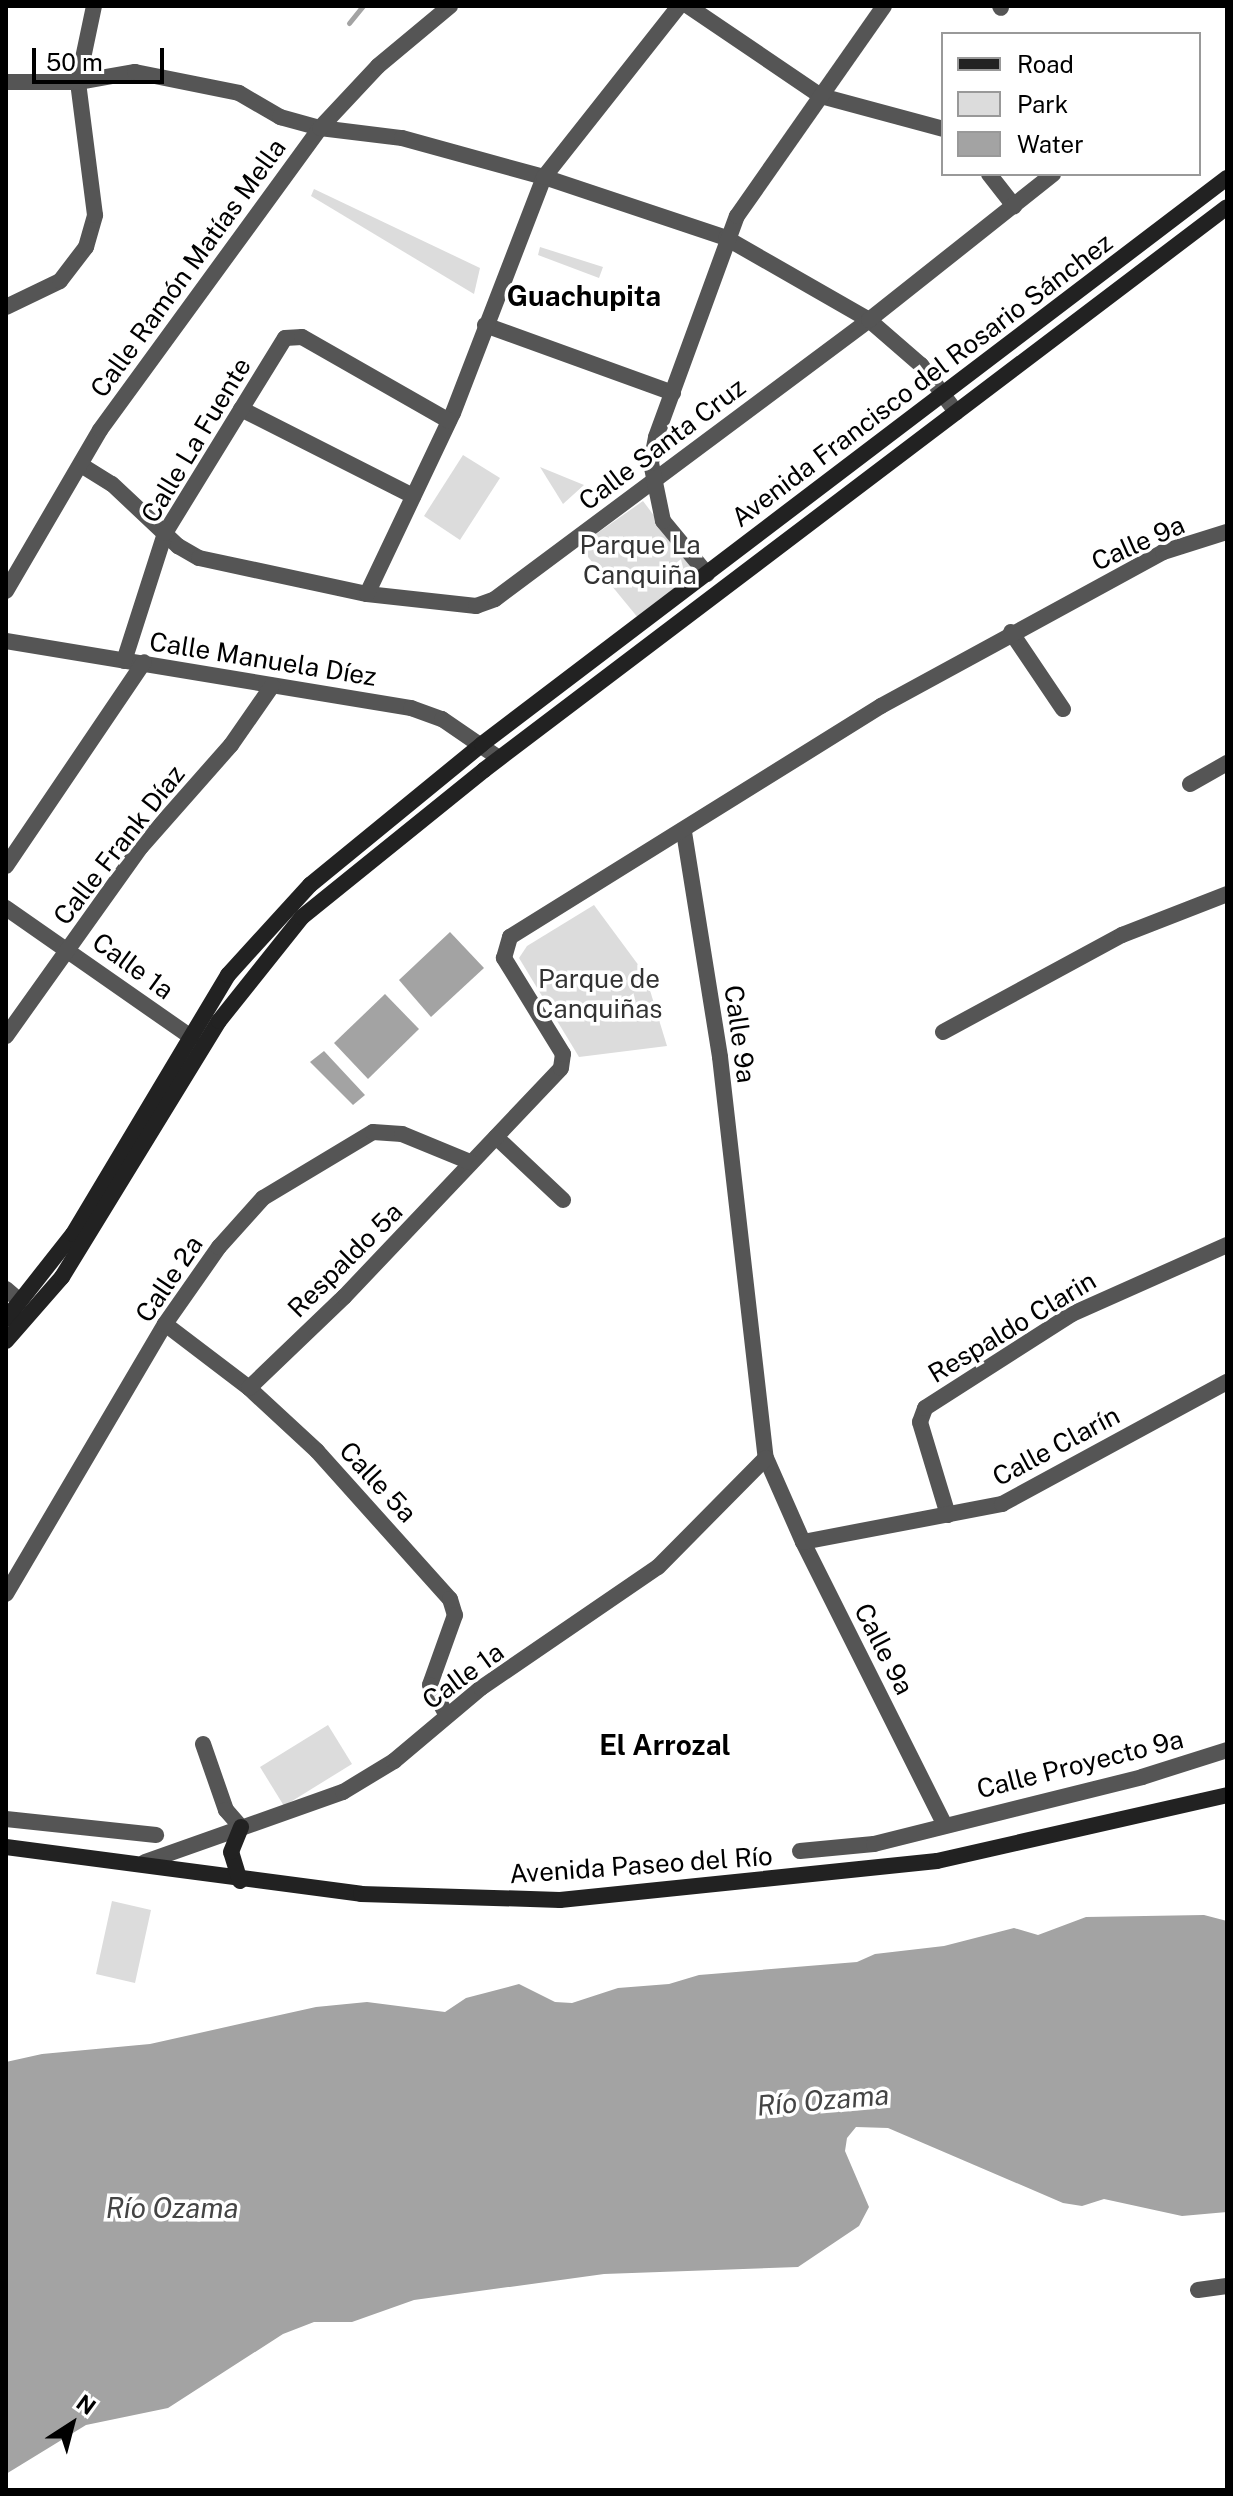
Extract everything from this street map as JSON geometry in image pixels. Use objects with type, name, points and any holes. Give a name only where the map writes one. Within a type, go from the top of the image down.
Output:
[{"type":"main road","name":"Avenida Francisco del Rosario Sánchez","points":[[6,1319],[73,1234],[228,975],[281,912],[482,744],[1227,178]]},
{"type":"main road","name":"Avenida Francisco del Rosario Sánchez","points":[[6,1341],[62,1277],[219,1021],[279,941],[499,758],[1227,207]]},
{"type":"main road","name":"Avenida Paseo del Río","points":[[6,1847],[145,1862],[240,1881],[436,1899],[560,1900],[689,1890],[937,1861],[1227,1795]]},
{"type":"main road","points":[[240,1881],[231,1852],[241,1827]]},
{"type":"street","points":[[6,307],[60,281],[86,247],[95,215],[78,82],[94,6]]},
{"type":"street","name":"Calle Ramón Matías Mella","points":[[6,591],[149,359],[320,128],[378,66],[450,6]]},
{"type":"street","points":[[367,594],[449,421],[544,177],[679,6]]},
{"type":"street","points":[[688,6],[821,96],[941,128]]},
{"type":"street","points":[[707,574],[663,521],[653,480],[656,437],[726,238],[884,6]]},
{"type":"street","points":[[6,82],[78,82],[135,72],[239,93],[280,117],[320,128],[402,138],[544,177],[726,238],[869,320],[921,365],[956,412]]},
{"type":"street","points":[[991,176],[1014,206]]},
{"type":"street","name":"Calle Santa Cruz","points":[[81,465],[112,484],[165,533],[199,558],[367,594],[438,605],[476,606],[495,599],[869,320],[1051,176]]},
{"type":"street","points":[[485,325],[673,393]]},
{"type":"street","name":"Calle La Fuente","points":[[124,661],[165,533],[285,338],[302,337],[449,421]]},
{"type":"street","points":[[241,409],[413,496]]},
{"type":"street","name":"Calle 9a","points":[[944,1823],[803,1542],[766,1458],[720,1057],[684,832],[881,706],[1011,632],[1163,552],[1227,532]]},
{"type":"street","points":[[1011,632],[1063,709]]},
{"type":"street","name":"Calle Manuela Díez","points":[[6,641],[411,708],[442,719],[499,758]]},
{"type":"street","points":[[6,866],[144,662]]},
{"type":"street","name":"Calle Frank Díaz","points":[[6,1036],[141,847],[231,745],[272,686]]},
{"type":"street","points":[[1190,784],[1227,763]]},
{"type":"street","name":"Respaldo 5a","points":[[249,1388],[496,1137],[564,1062],[504,958],[510,937],[684,832]]},
{"type":"street","points":[[943,1032],[1122,935],[1227,894]]},
{"type":"street","name":"Calle 1a","points":[[6,908],[191,1037]]},
{"type":"street","name":"Calle 2a","points":[[6,1594],[165,1324],[219,1247],[263,1198],[356,1138],[373,1132],[402,1134],[470,1162]]},
{"type":"street","points":[[496,1137],[563,1200]]},
{"type":"street","name":"Respaldo Clarin","points":[[948,1515],[920,1422],[925,1408],[1072,1314],[1227,1245]]},
{"type":"street","points":[[6,1289],[20,1301]]},
{"type":"street","name":"Calle 5a","points":[[165,1324],[249,1388],[359,1493],[456,1608],[430,1685],[447,1716]]},
{"type":"street","name":"Calle Clarín","points":[[803,1542],[948,1515],[1028,1493],[1074,1463],[1227,1382]]},
{"type":"street","name":"Calle 1a","points":[[145,1862],[343,1792],[394,1761],[447,1716],[658,1567],[766,1458]]},
{"type":"street","points":[[203,1744],[226,1810],[241,1827]]},
{"type":"street","name":"Calle Proyecto 9a","points":[[800,1851],[874,1844],[944,1823],[1142,1777],[1227,1750]]},
{"type":"street","points":[[6,1819],[156,1835]]},
{"type":"street","points":[[1198,2290],[1227,2286]]},
{"type":"green space","points":[[314,189],[480,268],[474,294],[311,196]]},
{"type":"green space","points":[[540,247],[603,267],[599,278],[538,255]]},
{"type":"green space","points":[[463,455],[500,478],[460,540],[424,516]]},
{"type":"green space","points":[[540,467],[584,485],[563,504]]},
{"type":"green space","name":"Parque La Canquiña","points":[[643,501],[700,577],[639,619],[579,546]]},
{"type":"green space","name":"Parque de Canquiñas","points":[[594,905],[645,974],[667,1046],[579,1057],[519,958],[527,946]]},
{"type":"green space","points":[[328,1725],[352,1764],[284,1806],[260,1767]]},
{"type":"green space","points":[[112,1901],[151,1910],[135,1983],[96,1974]]},
{"type":"water","points":[[450,932],[484,968],[431,1017],[399,980]]},
{"type":"water","points":[[385,994],[419,1029],[368,1079],[334,1043]]},
{"type":"water","points":[[324,1051],[365,1095],[353,1105],[310,1062]]},
{"type":"water","name":"Río Ozama","points":[[1204,1915],[1227,1921],[1227,2212],[1182,2216],[1104,2199],[1082,2206],[1063,2203],[888,2128],[856,2127],[847,2138],[845,2151],[869,2207],[859,2226],[798,2267],[604,2274],[414,2300],[352,2322],[314,2322],[283,2334],[168,2408],[86,2425],[6,2474],[6,2062],[42,2054],[150,2044],[316,2007],[367,2002],[445,2012],[466,1998],[519,1984],[555,2002],[572,2003],[618,1988],[669,1984],[699,1975],[857,1962],[875,1954],[944,1946],[1014,1928],[1038,1935],[1086,1917]]},
{"type":"waterway","points":[[349,23],[363,6]]},
{"type":"district","name":"Guachupita","points":[[584,296]]},
{"type":"district","name":"El Arrozal","points":[[665,1745]]}]
